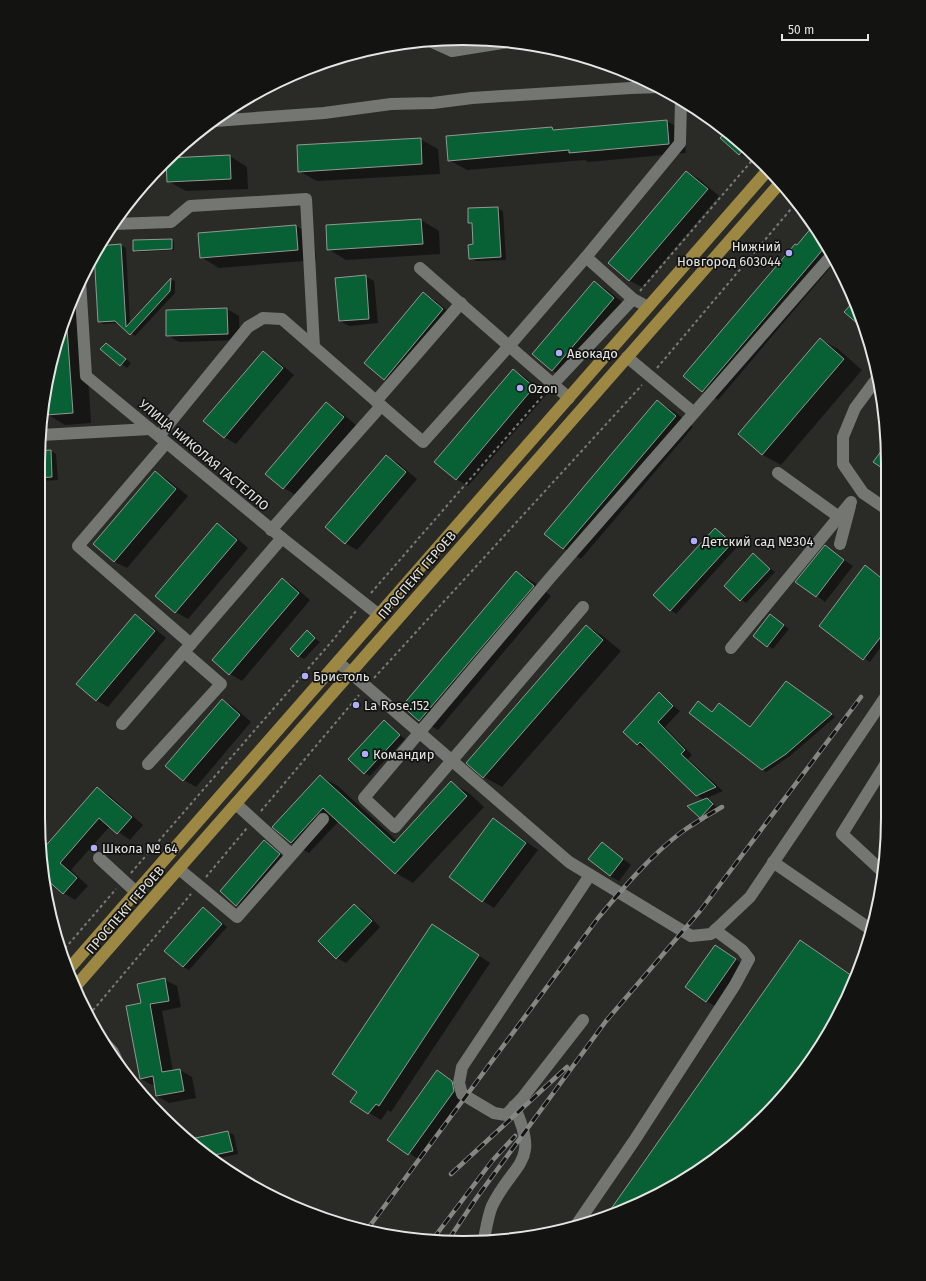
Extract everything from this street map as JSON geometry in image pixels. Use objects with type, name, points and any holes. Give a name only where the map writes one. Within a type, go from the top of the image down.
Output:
[{"type":"main road","name":"ПРОСПЕКТ ГЕРОЕВ","points":[[72,965],[765,174]]},
{"type":"main road","name":"ПРОСПЕКТ ГЕРОЕВ","points":[[79,982],[777,187]]},
{"type":"street","points":[[441,46],[452,51],[484,46]]},
{"type":"street","points":[[224,120],[324,113],[391,104],[433,103],[472,98],[647,87]]},
{"type":"street","points":[[148,764],[221,684],[187,648],[78,546],[158,436],[248,327],[263,318],[282,319],[423,442],[586,257],[680,143],[681,106]]},
{"type":"street","points":[[120,224],[171,222],[190,206],[306,199],[314,347]]},
{"type":"street","points":[[586,257],[633,299],[648,307]]},
{"type":"street","points":[[583,607],[395,827],[364,798],[693,412],[828,259]]},
{"type":"street","points":[[420,268],[509,346],[554,383],[569,398]]},
{"type":"street","name":"УЛИЦА НИКОЛАЯ ГАСТЕЛЛО","points":[[81,294],[86,376],[271,530],[379,615]]},
{"type":"street","points":[[554,383],[633,299]]},
{"type":"street","points":[[271,530],[379,403],[461,303]]},
{"type":"street","points":[[627,357],[693,412]]},
{"type":"street","points":[[873,383],[855,408],[843,437],[843,464],[863,493],[881,505]]},
{"type":"street","points":[[46,435],[158,436]]},
{"type":"street","points":[[778,473],[839,517]]},
{"type":"street","points":[[840,544],[856,484]]},
{"type":"street","points":[[731,648],[851,502]]},
{"type":"street","points":[[122,724],[282,538]]},
{"type":"street","points":[[338,662],[569,862],[691,936],[711,934],[750,897],[881,703]]},
{"type":"street","points":[[878,867],[842,834],[881,775]]},
{"type":"street","points":[[236,804],[291,854]]},
{"type":"street","points":[[179,869],[237,917],[323,819]]},
{"type":"street","points":[[99,858],[136,892]]},
{"type":"street","points":[[773,862],[867,926]]},
{"type":"street","points":[[583,1020],[506,1115],[494,1113],[462,1094],[459,1083],[462,1066],[590,875]]},
{"type":"street","points":[[580,1219],[639,1134],[735,986],[749,959],[742,950],[715,930]]},
{"type":"street","points":[[485,1235],[492,1206],[522,1161],[526,1150],[525,1131],[514,1106]]},
{"type":"path","points":[[633,299],[752,161]]},
{"type":"path","points":[[92,1011],[366,687],[650,376],[793,207]]},
{"type":"path","points":[[66,948],[333,640],[363,602],[554,383]]},
{"type":"building","points":[[667,120],[669,144],[569,153],[569,150],[448,161],[446,136],[552,127],[553,130]]},
{"type":"building","points":[[722,136],[742,152],[739,155],[720,138]]},
{"type":"building","points":[[421,138],[422,164],[298,172],[297,145]]},
{"type":"building","points":[[230,155],[231,179],[167,182],[166,168],[177,158]]},
{"type":"building","points":[[686,171],[708,189],[629,281],[608,263]]},
{"type":"building","points":[[498,207],[501,257],[469,259],[468,245],[473,244],[472,223],[468,223],[468,208]]},
{"type":"building","points":[[421,219],[423,244],[327,250],[326,225]]},
{"type":"building","points":[[296,225],[298,250],[200,258],[198,233]]},
{"type":"building","points":[[810,230],[823,250],[702,392],[683,376],[795,244],[797,245]]},
{"type":"building","points":[[172,239],[172,249],[133,251],[133,240]]},
{"type":"building","points":[[121,244],[126,327],[171,278],[170,291],[130,335],[115,321],[98,322],[95,265],[106,245]]},
{"type":"building","points":[[366,275],[369,319],[339,321],[335,278]]},
{"type":"building","points":[[594,281],[614,298],[552,371],[532,354]]},
{"type":"building","points":[[423,292],[443,309],[384,380],[364,363]]},
{"type":"building","points":[[850,305],[857,323],[844,312]]},
{"type":"building","points":[[227,308],[228,334],[166,336],[166,310]]},
{"type":"building","points":[[67,329],[73,413],[48,415],[53,381]]},
{"type":"building","points":[[820,338],[844,359],[762,455],[738,434]]},
{"type":"building","points":[[106,343],[126,359],[120,366],[100,349]]},
{"type":"building","points":[[263,351],[283,368],[224,438],[203,421]]},
{"type":"building","points":[[513,369],[534,387],[456,480],[434,462]]},
{"type":"building","points":[[657,400],[676,416],[563,549],[544,534]]},
{"type":"building","points":[[326,402],[344,417],[283,489],[265,474]]},
{"type":"building","points":[[45,450],[51,450],[52,477],[45,478]]},
{"type":"building","points":[[881,452],[881,467],[873,462]]},
{"type":"building","points":[[386,455],[406,472],[345,544],[325,527]]},
{"type":"building","points":[[155,471],[176,489],[114,562],[93,544]]},
{"type":"building","points":[[217,523],[237,540],[175,613],[155,596]]},
{"type":"building","points":[[715,528],[732,543],[670,611],[653,595]]},
{"type":"building","points":[[825,545],[844,560],[816,597],[795,582]]},
{"type":"building","points":[[753,553],[770,569],[740,601],[724,586]]},
{"type":"building","points":[[865,565],[881,578],[881,637],[863,660],[819,626]]},
{"type":"building","points":[[516,571],[534,586],[419,721],[402,706]]},
{"type":"building","points":[[282,578],[299,593],[229,675],[212,660]]},
{"type":"building","points":[[135,614],[155,631],[96,701],[76,684]]},
{"type":"building","points":[[770,614],[784,625],[767,647],[753,636]]},
{"type":"building","points":[[586,625],[603,640],[483,778],[466,763]]},
{"type":"building","points":[[307,630],[315,638],[298,657],[290,649]]},
{"type":"building","points":[[786,681],[832,714],[786,754],[762,770],[689,713],[698,701],[712,712],[719,703],[750,727]]},
{"type":"building","points":[[659,692],[673,706],[658,722],[685,750],[681,754],[716,787],[696,796],[640,742],[637,745],[623,732]]},
{"type":"building","points":[[222,699],[240,715],[183,781],[165,766]]},
{"type":"building","points":[[384,720],[400,735],[364,774],[348,759]]},
{"type":"building","points":[[320,775],[394,843],[451,781],[467,796],[395,874],[323,808],[291,843],[272,827]]},
{"type":"building","points":[[97,787],[132,817],[117,834],[99,818],[60,863],[77,878],[63,894],[50,883],[46,845]]},
{"type":"building","points":[[707,798],[713,804],[700,818],[687,806]]},
{"type":"building","points":[[493,818],[526,843],[482,902],[449,877]]},
{"type":"building","points":[[264,840],[280,854],[236,906],[220,891]]},
{"type":"building","points":[[602,842],[623,859],[610,876],[588,859]]},
{"type":"building","points":[[354,904],[372,921],[336,959],[318,941]]},
{"type":"building","points":[[203,907],[222,924],[183,967],[164,951]]},
{"type":"building","points":[[432,924],[479,955],[379,1106],[376,1104],[368,1114],[350,1102],[357,1092],[332,1074]]},
{"type":"building","points":[[800,940],[850,975],[838,1003],[811,1050],[795,1072],[759,1114],[717,1150],[695,1166],[648,1193],[611,1209]]},
{"type":"building","points":[[715,945],[736,959],[706,1002],[685,987]]},
{"type":"building","points":[[165,978],[169,1001],[150,1004],[162,1072],[180,1069],[184,1091],[156,1096],[153,1076],[140,1079],[126,1006],[141,1003],[137,984]]},
{"type":"building","points":[[437,1070],[452,1081],[454,1091],[408,1155],[387,1140]]},
{"type":"building","points":[[228,1131],[233,1151],[216,1155],[195,1138]]},
{"type":"railway","points":[[451,1236],[475,1200],[606,1021],[700,911],[861,697]]},
{"type":"railway","points":[[370,1225],[598,918],[628,883],[671,840],[698,821],[722,807]]},
{"type":"railway","points":[[451,1174],[567,1067]]},
{"type":"railway","points":[[436,1235],[492,1161],[515,1136]]},
{"type":"place","name":"Нижний Новгород 603044","points":[[789,253]]},
{"type":"place","name":"Авокадо","points":[[559,353]]},
{"type":"place","name":"Ozon","points":[[520,388]]},
{"type":"place","name":"Детский сад №304","points":[[694,541]]},
{"type":"place","name":"Бристоль","points":[[305,676]]},
{"type":"place","name":"La Rose.152","points":[[356,705]]},
{"type":"place","name":"Командир","points":[[365,754]]},
{"type":"place","name":"Школа № 64","points":[[94,848]]}]
